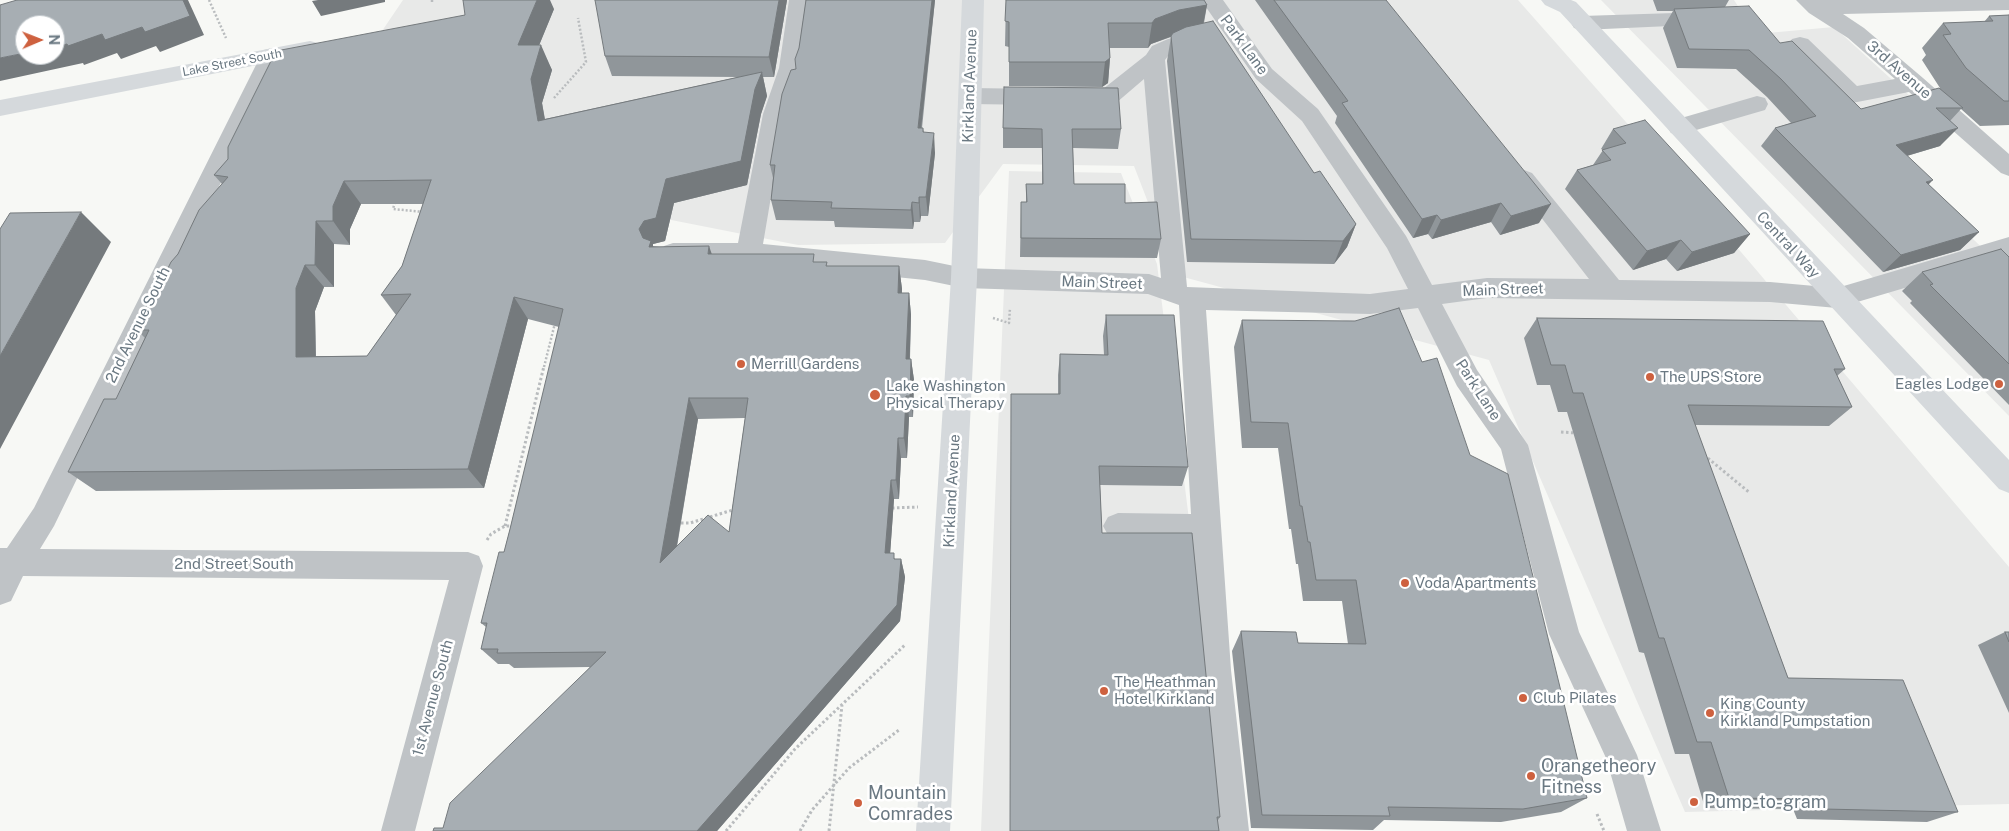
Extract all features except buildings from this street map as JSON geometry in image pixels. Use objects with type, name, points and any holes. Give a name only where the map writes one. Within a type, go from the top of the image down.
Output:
[{"type":"main road","name":"Kirkland Avenue","points":[[933,831],[964,278],[973,0]]},
{"type":"main road","name":"Central Way","points":[[1567,8],[2009,480]]},
{"type":"main road","name":"Lake Street South","points":[[0,108],[330,44]]},
{"type":"street","points":[[749,252],[774,114],[790,68],[800,0]]},
{"type":"street","name":"Park Lane","points":[[1212,0],[1264,74],[1310,115],[1397,243],[1467,378],[1514,445],[1564,634],[1621,754],[1644,831]]},
{"type":"street","points":[[1812,4],[2009,3]]},
{"type":"street","name":"3rd Avenue","points":[[1812,4],[1856,33],[2009,167]]},
{"type":"street","points":[[1567,8],[1730,18]]},
{"type":"street","points":[[970,96],[1108,97],[1154,60],[1160,51],[1176,44],[1234,32]]},
{"type":"street","points":[[1800,44],[1852,95],[1915,83]]},
{"type":"street","name":"2nd Avenue South","points":[[0,591],[7,562],[44,517],[272,56]]},
{"type":"street","points":[[1154,60],[1162,174],[1184,295],[1206,528],[1215,670],[1232,831]]},
{"type":"street","points":[[1679,127],[1757,104]]},
{"type":"street","points":[[1508,158],[1612,290]]},
{"type":"street","name":"Main Street","points":[[663,253],[749,252],[925,270],[964,278],[1149,284],[1184,295],[1370,304],[1487,288],[1770,292],[1837,298],[1886,286],[2009,247]]},
{"type":"street","points":[[1118,526],[1206,528]]},
{"type":"street","name":"2nd Street South","points":[[7,562],[468,566]]},
{"type":"street","name":"1st Avenue South","points":[[398,831],[468,566]]},
{"type":"path","points":[[209,0],[227,41]]},
{"type":"path","points":[[554,98],[586,62],[578,18]]},
{"type":"path","points":[[396,200],[393,209],[432,213]]},
{"type":"path","points":[[993,318],[1009,323],[1010,302]]},
{"type":"path","points":[[524,526],[504,526],[557,316]]},
{"type":"path","points":[[1561,432],[1581,433]]},
{"type":"path","points":[[1700,451],[1750,493]]},
{"type":"path","points":[[884,508],[951,507]]},
{"type":"path","points":[[670,523],[690,523],[736,509],[746,509]]},
{"type":"path","points":[[726,831],[795,749],[906,644]]},
{"type":"path","points":[[829,831],[842,705]]},
{"type":"path","points":[[800,831],[812,810],[833,783],[876,746],[899,730]]},
{"type":"path","points":[[1596,814],[1604,831]]},
{"type":"shaded area","points":[[403,0],[1518,0],[1741,252],[2009,567],[2009,804],[1685,812],[1489,360],[1176,275],[1134,166],[1003,164],[945,243],[798,245],[423,171],[365,56]]},
{"type":"shaded area","points":[[1601,0],[1734,0],[1756,34],[1834,27],[1911,97],[1845,116],[2000,265],[2009,261],[2009,416]]},
{"type":"shaded area","points":[[1009,171],[1121,173],[1157,264],[1228,831],[981,831]]},
{"type":"place","name":"Merrill Gardens","points":[[741,364]]},
{"type":"place","name":"The UPS Store","points":[[1650,377]]},
{"type":"place","name":"Eagles Lodge","points":[[1999,384]]},
{"type":"place","name":"Lake Washington Physical Therapy","points":[[875,395]]},
{"type":"place","name":"Voda Apartments","points":[[1405,583]]},
{"type":"place","name":"The Heathman Hotel Kirkland","points":[[1104,691]]},
{"type":"place","name":"Club Pilates","points":[[1523,698]]},
{"type":"place","name":"King County Kirkland Pumpstation","points":[[1710,713]]},
{"type":"place","name":"Orangetheory Fitness","points":[[1531,776]]},
{"type":"place","name":"Pump-to-gram","points":[[1694,802]]},
{"type":"place","name":"Mountain Comrades","points":[[858,803]]}]
